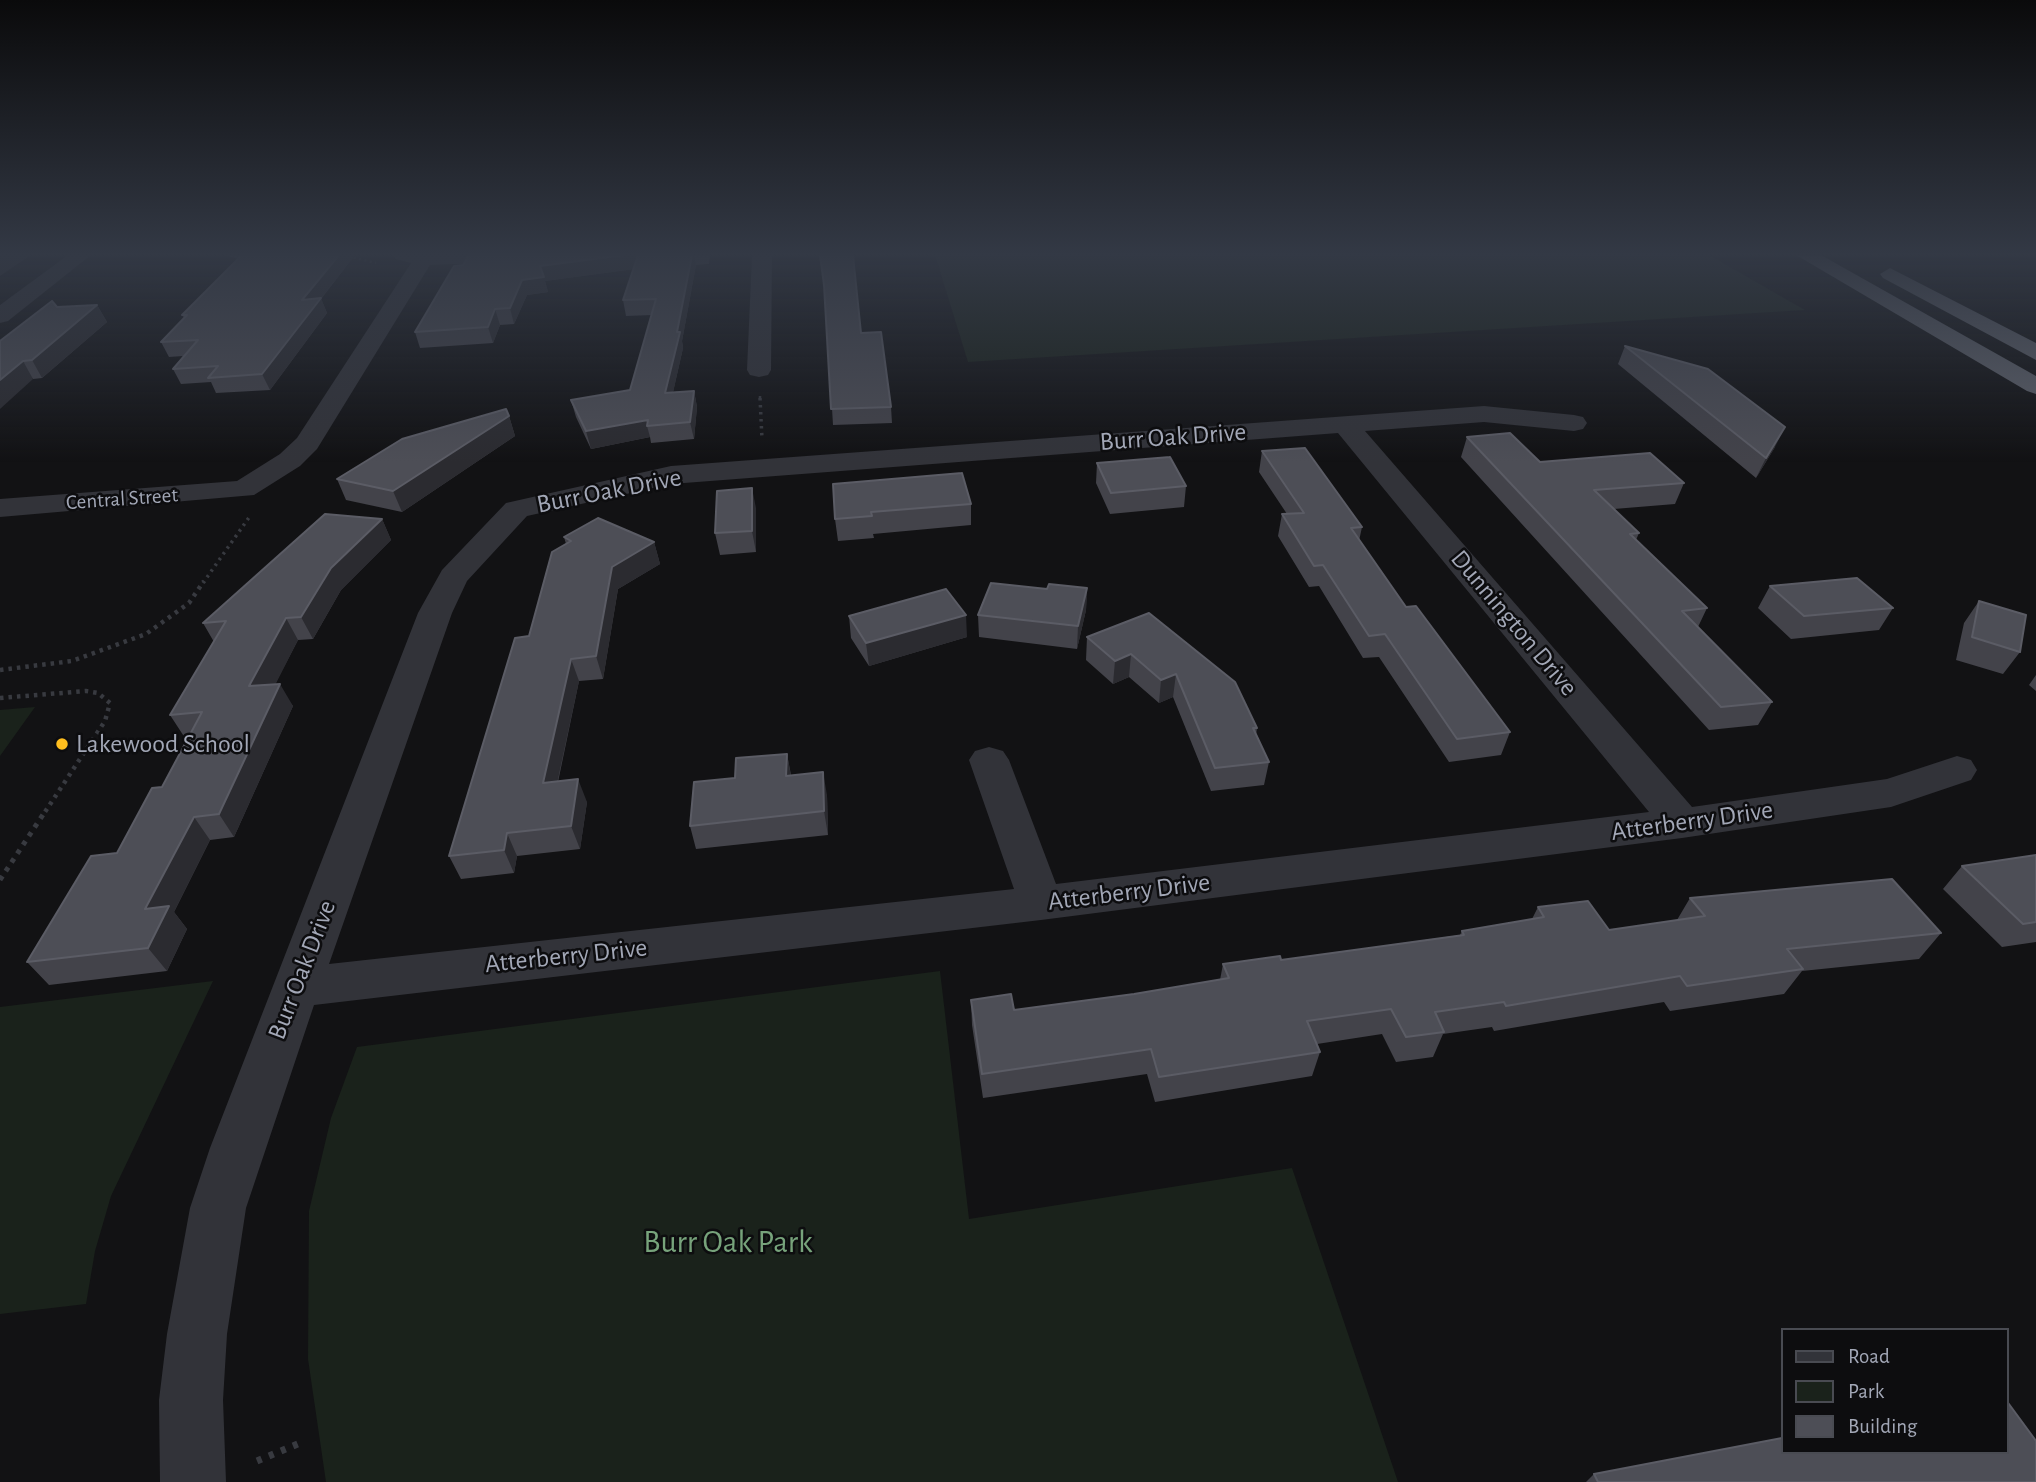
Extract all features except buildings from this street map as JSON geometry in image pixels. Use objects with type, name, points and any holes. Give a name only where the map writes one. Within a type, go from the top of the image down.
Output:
[{"type":"highway","points":[[1927,324],[2036,386]]},
{"type":"highway","points":[[1983,324],[2036,353]]},
{"type":"street","points":[[244,489],[290,460],[307,443],[377,324]]},
{"type":"street","points":[[759,370],[760,324]]},
{"type":"street","name":"Burr Oak Drive","points":[[193,1482],[191,1400],[197,1334],[218,1208],[245,1124],[435,613],[453,577],[517,509],[671,475],[1484,414],[1574,423]]},
{"type":"street","name":"Dunnington Drive","points":[[1345,424],[1682,823]]},
{"type":"street","name":"Central Street","points":[[0,508],[244,489]]},
{"type":"street","points":[[989,760],[1041,903]]},
{"type":"street","name":"Atterberry Drive","points":[[296,987],[1041,903],[1682,823],[1891,793],[1957,770]]},
{"type":"path","points":[[759,370],[762,451]]},
{"type":"path","points":[[0,670],[43,667],[97,653],[128,642],[172,617],[199,591],[265,494],[244,489]]},
{"type":"path","points":[[0,698],[86,691],[98,693],[110,703],[105,721],[0,880]]},
{"type":"path","points":[[257,1461],[305,1441]]},
{"type":"green space","points":[[956,324],[1577,324],[968,362]]},
{"type":"green space","points":[[35,707],[0,756],[0,710]]},
{"type":"green space","name":"Burr Oak Park","points":[[940,971],[969,1219],[1292,1168],[1398,1482],[326,1482],[308,1359],[309,1211],[331,1118],[357,1047]]},
{"type":"green space","points":[[213,981],[111,1196],[95,1251],[86,1304],[0,1314],[0,1007]]},
{"type":"place","name":"Lakewood School","points":[[62,744]]}]
